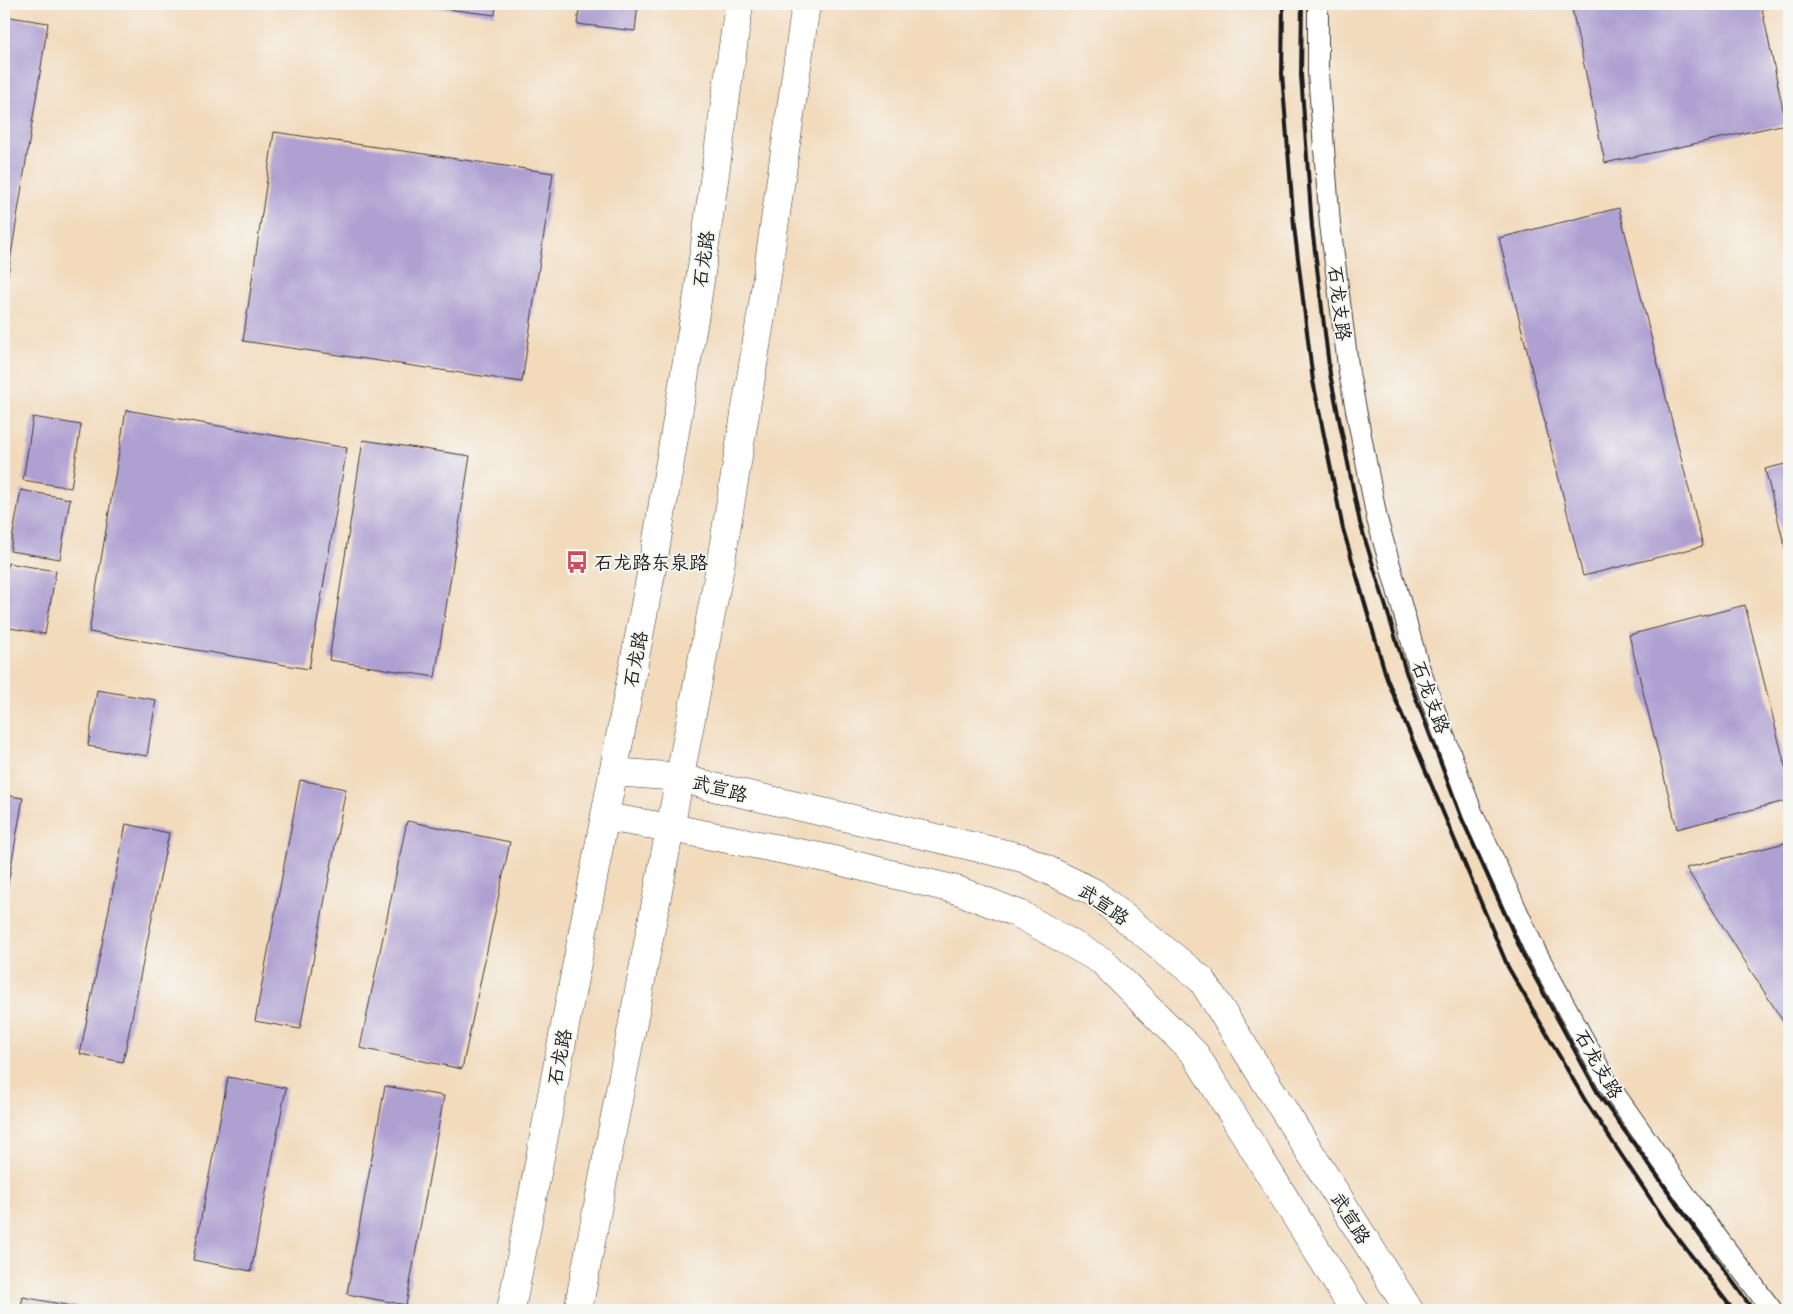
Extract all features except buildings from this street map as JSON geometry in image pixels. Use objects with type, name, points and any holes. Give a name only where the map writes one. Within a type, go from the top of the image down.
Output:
[{"type":"main road","name":"石龙路","points":[[511,1310],[653,564],[697,301],[739,4]]},
{"type":"main road","points":[[578,1310],[720,567],[763,304],[806,4]]},
{"type":"main road","name":"武宣路","points":[[613,772],[680,777],[705,786],[1023,858],[1094,892],[1202,980],[1409,1310]]},
{"type":"main road","points":[[605,818],[671,828],[830,859],[957,890],[1019,914],[1102,961],[1195,1054],[1354,1310]]},
{"type":"lane","name":"石龙支路","points":[[1318,4],[1318,73],[1330,224],[1349,373],[1377,519],[1418,664],[1472,812],[1535,950],[1608,1084],[1692,1204],[1772,1310]]},
{"type":"railway","points":[[1283,4],[1282,74],[1294,226],[1313,381],[1343,529],[1387,679],[1508,967],[1586,1102],[1668,1225],[1733,1310]]},
{"type":"railway","points":[[1302,4],[1301,75],[1312,227],[1330,374],[1360,523],[1406,672],[1462,819],[1525,959],[1599,1095],[1753,1310]]},
{"type":"place","name":"石龙路东泉路","points":[[577,562]]}]
